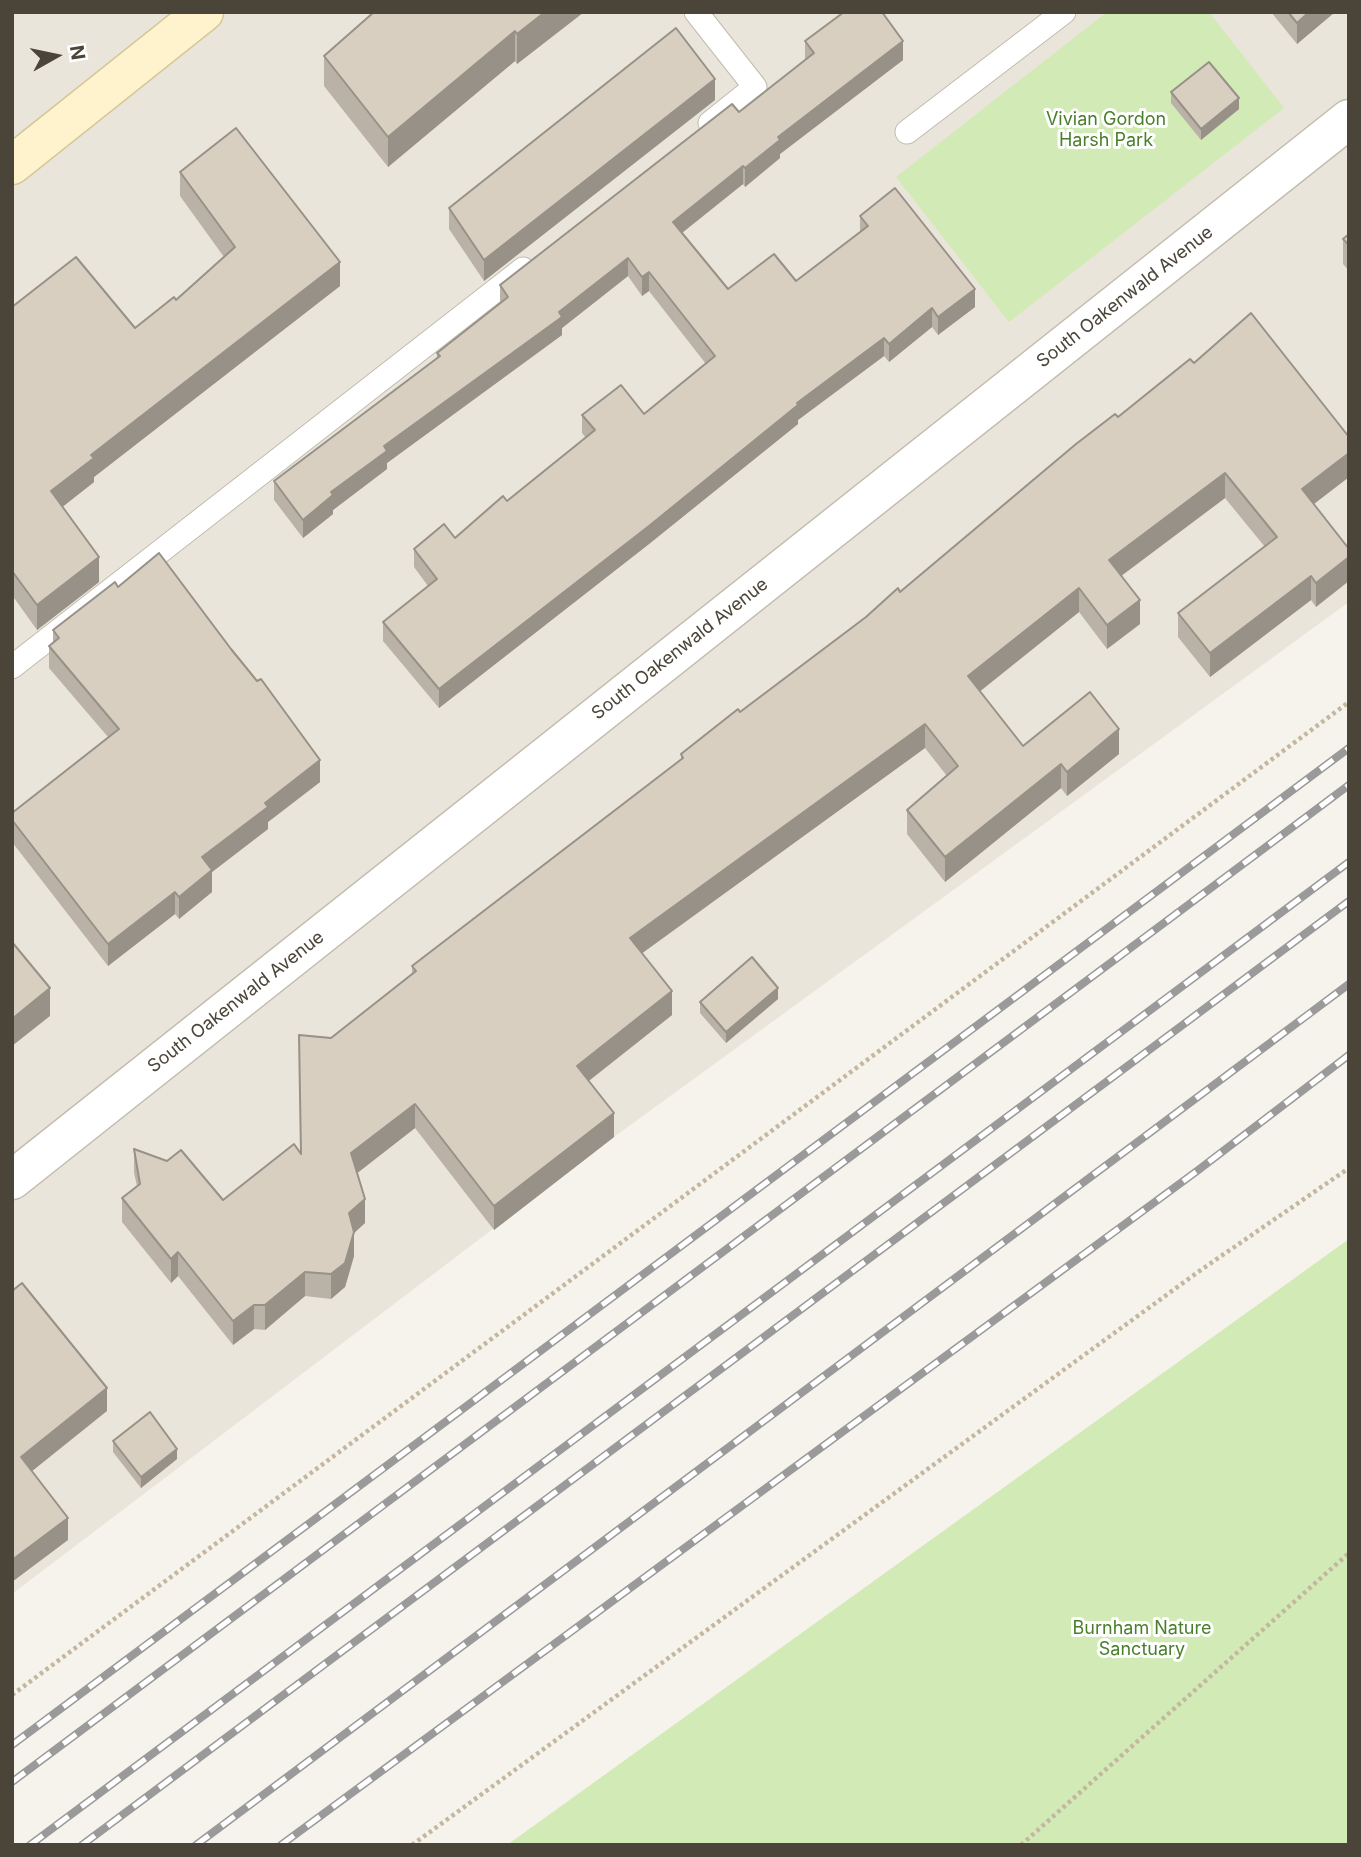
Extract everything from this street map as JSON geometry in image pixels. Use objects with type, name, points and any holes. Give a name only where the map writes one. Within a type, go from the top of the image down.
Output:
[{"type":"street","points":[[12,165],[204,12]]},
{"type":"street","name":"South Oakenwald Avenue","points":[[12,1180],[1349,119]]},
{"type":"lane","points":[[690,139],[755,87],[696,12]]},
{"type":"lane","points":[[907,132],[1064,12]]},
{"type":"lane","points":[[12,667],[537,258]]},
{"type":"path","points":[[12,1695],[1349,702]]},
{"type":"path","points":[[412,1845],[1198,1272],[1349,1168]]},
{"type":"path","points":[[1021,1845],[1349,1553]]},
{"type":"shaded area","points":[[12,12],[1349,12],[1349,602],[614,1137],[12,1594]]},
{"type":"green space","name":"Vivian Gordon Harsh Park","points":[[1107,12],[1209,12],[1284,108],[1009,322],[896,177]]},
{"type":"green space","name":"Burnham Nature Sanctuary","points":[[1349,1239],[1349,1845],[507,1845]]},
{"type":"building","points":[[374,12],[545,12],[517,34],[515,31],[388,137],[324,56]]},
{"type":"building","points":[[844,12],[882,12],[903,41],[673,222],[728,289],[774,254],[796,281],[868,226],[860,216],[895,188],[975,289],[938,317],[932,308],[889,344],[884,338],[797,403],[798,405],[649,526],[439,689],[383,622],[437,579],[414,549],[444,524],[455,538],[503,496],[507,501],[595,430],[582,415],[621,385],[644,414],[715,356],[649,272],[642,277],[628,258],[559,312],[562,317],[384,446],[387,451],[331,492],[333,495],[303,520],[274,481],[440,356],[437,353],[508,297],[500,285],[732,104],[739,112],[814,53],[805,41]]},
{"type":"building","points":[[1288,12],[1309,12],[1297,23]]},
{"type":"building","points":[[676,28],[715,79],[484,260],[449,208]]},
{"type":"building","points":[[1209,62],[1239,98],[1201,129],[1171,92]]},
{"type":"building","points":[[236,128],[340,262],[91,455],[94,458],[51,491],[99,557],[37,605],[12,571],[12,307],[76,257],[135,328],[174,297],[176,300],[235,247],[180,172]]},
{"type":"building","points":[[1349,234],[1349,245],[1343,239]]},
{"type":"building","points":[[1251,313],[1349,437],[1349,453],[1302,489],[1349,549],[1349,557],[1316,583],[1311,576],[1210,653],[1178,613],[1277,537],[1225,473],[1109,560],[1140,600],[1107,625],[1079,588],[968,676],[1023,746],[1090,692],[1119,729],[1067,772],[1061,764],[945,857],[907,810],[958,766],[925,724],[630,938],[672,991],[577,1066],[614,1113],[494,1206],[415,1104],[351,1153],[365,1199],[349,1213],[354,1232],[345,1263],[331,1274],[305,1272],[265,1305],[254,1305],[233,1321],[178,1252],[171,1259],[122,1198],[140,1184],[134,1149],[167,1161],[181,1150],[223,1200],[294,1144],[301,1154],[299,1035],[331,1038],[416,971],[412,966],[683,758],[681,754],[738,709],[740,712],[866,617],[898,588],[900,592],[1076,444],[1115,414],[1118,417],[1190,359],[1194,363]]},
{"type":"building","points":[[159,553],[231,649],[257,681],[261,679],[320,760],[265,803],[268,807],[202,857],[212,870],[179,897],[175,892],[108,944],[12,820],[12,813],[119,729],[49,646],[59,638],[53,630],[115,582],[118,587]]},
{"type":"building","points":[[12,942],[50,988],[12,1019]]},
{"type":"building","points":[[752,957],[778,988],[726,1032],[700,1002]]},
{"type":"building","points":[[22,1283],[107,1388],[21,1457],[68,1518],[12,1560],[12,1291]]},
{"type":"building","points":[[150,1412],[177,1449],[141,1477],[113,1441]]},
{"type":"railway","points":[[12,1745],[1349,748]]},
{"type":"railway","points":[[12,1782],[1349,785]]},
{"type":"railway","points":[[30,1845],[1349,862]]},
{"type":"railway","points":[[82,1845],[1349,901]]},
{"type":"railway","points":[[196,1845],[1349,984]]},
{"type":"railway","points":[[281,1845],[1197,1171],[1349,1055]]}]
